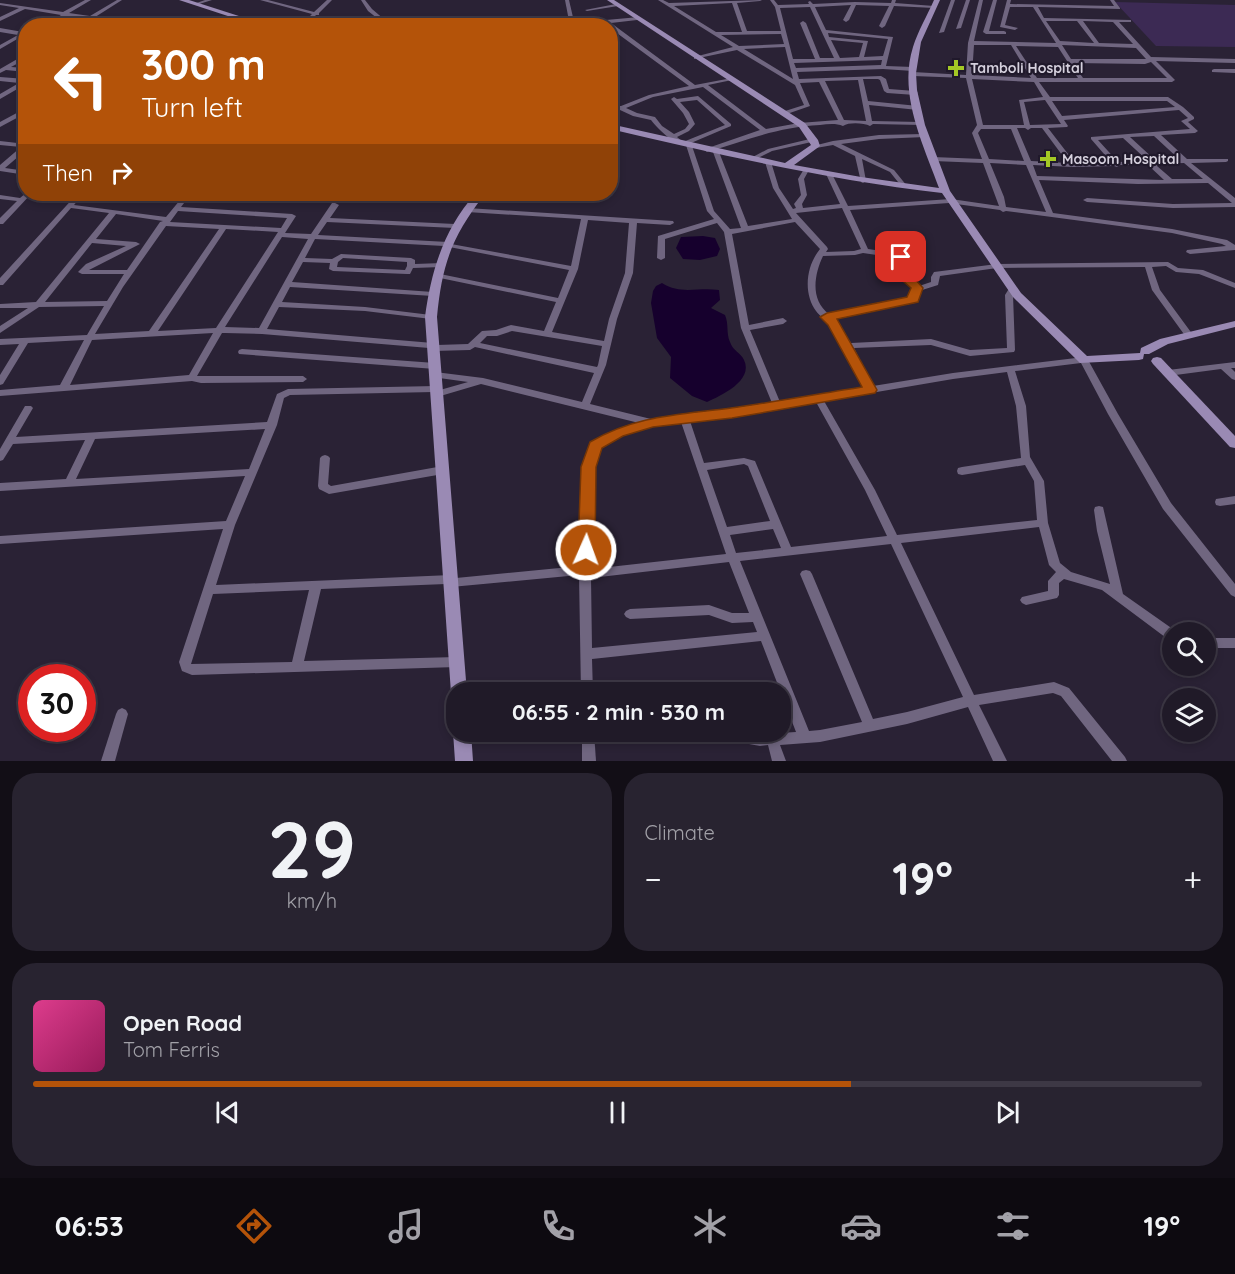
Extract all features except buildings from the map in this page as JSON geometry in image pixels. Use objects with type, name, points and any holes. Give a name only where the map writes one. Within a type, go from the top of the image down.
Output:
[{"type":"street","points":[[59,18],[89,0]]},
{"type":"street","points":[[1,6],[91,18],[120,0]]},
{"type":"street","points":[[182,0],[240,18]]},
{"type":"street","points":[[196,4],[210,0]]},
{"type":"street","points":[[261,0],[317,14]]},
{"type":"street","points":[[285,6],[293,0]]},
{"type":"street","points":[[312,18],[330,0]]},
{"type":"street","points":[[363,0],[370,10],[380,18]]},
{"type":"street","points":[[567,0],[571,18]]},
{"type":"street","points":[[660,0],[797,83],[881,78],[887,91],[915,93]]},
{"type":"street","points":[[668,5],[760,0]]},
{"type":"street","points":[[772,0],[777,7],[797,83],[806,106],[784,113]]},
{"type":"street","points":[[941,32],[953,0]]},
{"type":"street","points":[[958,28],[968,0]]},
{"type":"street","points":[[980,127],[969,78],[972,44],[981,0]]},
{"type":"street","points":[[995,0],[986,32],[1004,33]]},
{"type":"street","points":[[1016,28],[1002,26],[1008,3],[1035,7],[1118,8],[1112,0]]},
{"type":"street","points":[[734,1],[746,33]]},
{"type":"street","points":[[587,10],[613,2],[802,125],[815,143]]},
{"type":"street","points":[[882,26],[893,2]]},
{"type":"street","points":[[777,7],[811,3],[935,4],[914,55],[913,71],[920,124],[949,198],[1012,289],[1084,360],[1167,506],[1235,592]]},
{"type":"street","points":[[811,3],[838,60]]},
{"type":"street","points":[[846,20],[855,3]]},
{"type":"street","points":[[1035,7],[1081,80]]},
{"type":"street","points":[[0,20],[24,8]]},
{"type":"street","points":[[950,10],[964,12]]},
{"type":"street","points":[[618,20],[637,18]]},
{"type":"street","points":[[1043,20],[1129,21]]},
{"type":"street","points":[[1079,20],[1098,45]]},
{"type":"street","points":[[795,70],[883,67],[969,78],[1172,80],[1136,46],[1115,21]]},
{"type":"street","points":[[803,23],[818,60]]},
{"type":"street","points":[[0,30],[18,33]]},
{"type":"street","points":[[618,31],[694,87]]},
{"type":"street","points":[[824,31],[891,38],[883,67]]},
{"type":"street","points":[[715,34],[783,32]]},
{"type":"street","points":[[0,47],[18,37]]},
{"type":"street","points":[[827,38],[866,42],[861,59]]},
{"type":"street","points":[[972,44],[1136,46]]},
{"type":"street","points":[[696,58],[737,48],[787,45]]},
{"type":"street","points":[[980,127],[1065,126],[1013,45]]},
{"type":"street","points":[[792,61],[885,58]]},
{"type":"street","points":[[2,69],[18,61]]},
{"type":"street","points":[[1070,61],[1235,62]]},
{"type":"street","points":[[2,69],[18,70]]},
{"type":"street","points":[[1214,71],[1235,71]]},
{"type":"street","points":[[860,78],[870,124]]},
{"type":"street","points":[[0,79],[18,81]]},
{"type":"street","points":[[620,107],[668,92],[730,80]]},
{"type":"street","points":[[821,80],[855,141]]},
{"type":"street","points":[[704,85],[765,131]]},
{"type":"street","points":[[0,97],[18,86]]},
{"type":"street","points":[[668,92],[686,112],[692,124],[687,130],[673,137]]},
{"type":"street","points":[[676,101],[698,98],[729,125],[728,128],[685,144]]},
{"type":"street","points":[[1028,128],[1021,101],[1168,99],[1192,118],[1184,121],[1195,131],[1093,138],[1117,165]]},
{"type":"street","points":[[865,103],[918,108]]},
{"type":"street","points":[[620,107],[635,115],[653,118],[660,127],[685,144],[711,211],[728,232],[745,328],[777,405]]},
{"type":"street","points":[[1060,118],[1181,109]]},
{"type":"street","points":[[0,125],[18,115]]},
{"type":"street","points":[[712,151],[765,131],[802,125],[920,124]]},
{"type":"street","points":[[980,127],[975,133],[1003,210]]},
{"type":"street","points":[[1013,127],[1050,214]]},
{"type":"street","points":[[618,128],[712,151],[863,181],[904,186],[1003,210],[1181,232],[1224,242],[1234,248]]},
{"type":"street","points":[[1045,128],[1073,165]]},
{"type":"street","points":[[1156,134],[1235,204]]},
{"type":"street","points":[[752,159],[770,150],[815,143],[879,137],[924,136]]},
{"type":"street","points":[[1125,136],[1171,182]]},
{"type":"street","points":[[0,143],[18,145]]},
{"type":"street","points":[[788,166],[815,143]]},
{"type":"street","points":[[834,143],[892,171],[904,186]]},
{"type":"street","points":[[712,151],[745,229]]},
{"type":"street","points":[[0,176],[2,169],[18,153]]},
{"type":"street","points":[[858,154],[863,181]]},
{"type":"street","points":[[933,159],[1073,165],[1226,160]]},
{"type":"street","points":[[768,162],[776,188],[797,220],[823,247],[814,264],[812,286],[815,303],[834,323],[870,390]]},
{"type":"street","points":[[2,169],[18,171]]},
{"type":"street","points":[[800,210],[798,204],[804,195],[801,179],[806,170]]},
{"type":"street","points":[[829,174],[864,251]]},
{"type":"street","points":[[1035,178],[1208,181]]},
{"type":"street","points":[[0,197],[18,200]]},
{"type":"street","points":[[791,211],[949,198]]},
{"type":"street","points":[[1088,200],[1173,206],[1235,204]]},
{"type":"street","points":[[0,222],[20,201]]},
{"type":"street","points":[[0,283],[74,201]]},
{"type":"street","points":[[63,388],[87,338],[109,303],[181,201]]},
{"type":"street","points":[[458,682],[431,318],[433,294],[455,226],[473,202],[585,219],[669,223]]},
{"type":"street","points":[[262,331],[312,238],[335,205]]},
{"type":"street","points":[[69,206],[165,221],[312,238],[448,244],[574,269]]},
{"type":"street","points":[[175,209],[292,215],[219,330],[192,378]]},
{"type":"street","points":[[0,330],[39,304],[113,213]]},
{"type":"street","points":[[547,334],[574,269],[585,219]]},
{"type":"street","points":[[324,220],[455,226]]},
{"type":"street","points":[[661,258],[661,238],[718,220]]},
{"type":"street","points":[[728,232],[797,220]]},
{"type":"street","points":[[585,406],[600,371],[613,319],[629,273],[633,222]]},
{"type":"street","points":[[152,334],[224,227]]},
{"type":"street","points":[[89,241],[148,245]]},
{"type":"street","points":[[130,272],[82,271],[136,244]]},
{"type":"street","points":[[1190,252],[1234,248]]},
{"type":"street","points":[[820,254],[864,251],[900,256],[909,281],[917,288]]},
{"type":"street","points":[[339,256],[411,260],[411,266],[407,273],[333,268],[334,261],[339,256]]},
{"type":"street","points":[[300,260],[334,261]]},
{"type":"street","points":[[1148,265],[1156,290],[1189,335]]},
{"type":"street","points":[[917,288],[935,283],[934,277],[939,274],[997,266],[1148,265],[1170,265],[1176,270],[1200,272],[1235,286]]},
{"type":"street","points":[[411,266],[441,271],[561,301]]},
{"type":"street","points":[[287,284],[433,294]]},
{"type":"street","points":[[827,317],[912,301],[917,288]]},
{"type":"street","points":[[846,346],[931,342],[970,353],[1011,350],[1009,295],[1012,289]]},
{"type":"street","points":[[0,306],[109,303]]},
{"type":"street","points":[[276,304],[365,309],[431,318]]},
{"type":"street","points":[[745,328],[783,321]]},
{"type":"street","points":[[1142,354],[1164,341],[1235,324]]},
{"type":"street","points":[[0,342],[219,330],[262,331],[433,347],[468,347],[485,333],[497,333],[509,329],[607,344]]},
{"type":"street","points":[[0,382],[25,341]]},
{"type":"street","points":[[474,344],[600,371]]},
{"type":"street","points":[[242,352],[436,381],[483,381]]},
{"type":"street","points":[[587,682],[586,572],[589,467],[595,446],[618,432],[652,422],[1010,369],[1142,354],[1156,355],[1157,361],[1235,444]]},
{"type":"street","points":[[1168,373],[1235,365]]},
{"type":"street","points":[[1224,367],[1235,377]]},
{"type":"street","points":[[1010,369],[1021,406],[1026,461],[1039,481],[1043,523],[1055,564],[1063,573],[1106,587],[1162,628]]},
{"type":"street","points":[[0,393],[192,378],[201,380],[303,379]]},
{"type":"street","points":[[457,662],[192,670],[186,667],[187,655],[230,525],[272,424],[278,398],[285,393],[436,381],[483,381],[652,422]]},
{"type":"street","points":[[819,399],[870,490],[969,701],[1000,761]]},
{"type":"street","points":[[0,458],[28,408]]},
{"type":"street","points":[[684,418],[733,558],[804,737]]},
{"type":"street","points":[[10,441],[272,424]]},
{"type":"street","points":[[69,483],[92,436]]},
{"type":"street","points":[[325,458],[322,486],[329,490],[443,470]]},
{"type":"street","points":[[701,467],[744,461],[752,463],[788,552]]},
{"type":"street","points":[[963,471],[1026,461]]},
{"type":"street","points":[[0,487],[252,472]]},
{"type":"street","points":[[1220,502],[1235,500]]},
{"type":"street","points":[[1099,510],[1102,537],[1115,574],[1118,595]]},
{"type":"street","points":[[208,590],[451,581],[586,572],[894,541],[1043,523]]},
{"type":"street","points":[[723,531],[777,524]]},
{"type":"street","points":[[0,540],[230,525]]},
{"type":"street","points":[[1026,600],[1053,595],[1054,581],[1063,573]]},
{"type":"street","points":[[806,574],[870,726]]},
{"type":"street","points":[[297,667],[316,586]]},
{"type":"street","points":[[630,614],[709,610],[732,618],[756,617]]},
{"type":"street","points":[[587,654],[764,636]]},
{"type":"street","points":[[1216,643],[1235,643]]},
{"type":"street","points":[[791,738],[870,726],[969,701],[1054,687],[1060,689],[1120,761]]},
{"type":"street","points":[[108,761],[122,714]]},
{"type":"street","points":[[463,742],[464,761]]},
{"type":"street","points":[[588,742],[589,761]]},
{"type":"street","points":[[773,742],[779,761]]},
{"type":"shaded area","points":[[1115,2],[1235,5],[1235,47],[1156,46]]},
{"type":"shaded area","points":[[681,237],[715,238],[720,249],[717,256],[700,260],[683,259],[676,248]]},
{"type":"shaded area","points":[[662,283],[683,290],[719,290],[720,300],[711,308],[725,315],[730,342],[743,358],[746,368],[744,375],[734,387],[707,402],[692,396],[670,378],[671,357],[657,338],[651,303],[653,291]]},
{"type":"place","name":"Tamboli Hospital","points":[[956,68]]},
{"type":"place","name":"Masoom Hospital","points":[[1048,159]]},
{"type":"route","points":[[586,550],[589,467],[595,446],[618,432],[652,422],[732,413],[870,390],[834,323],[827,317],[913,300],[917,288],[909,281],[901,257]]}]
